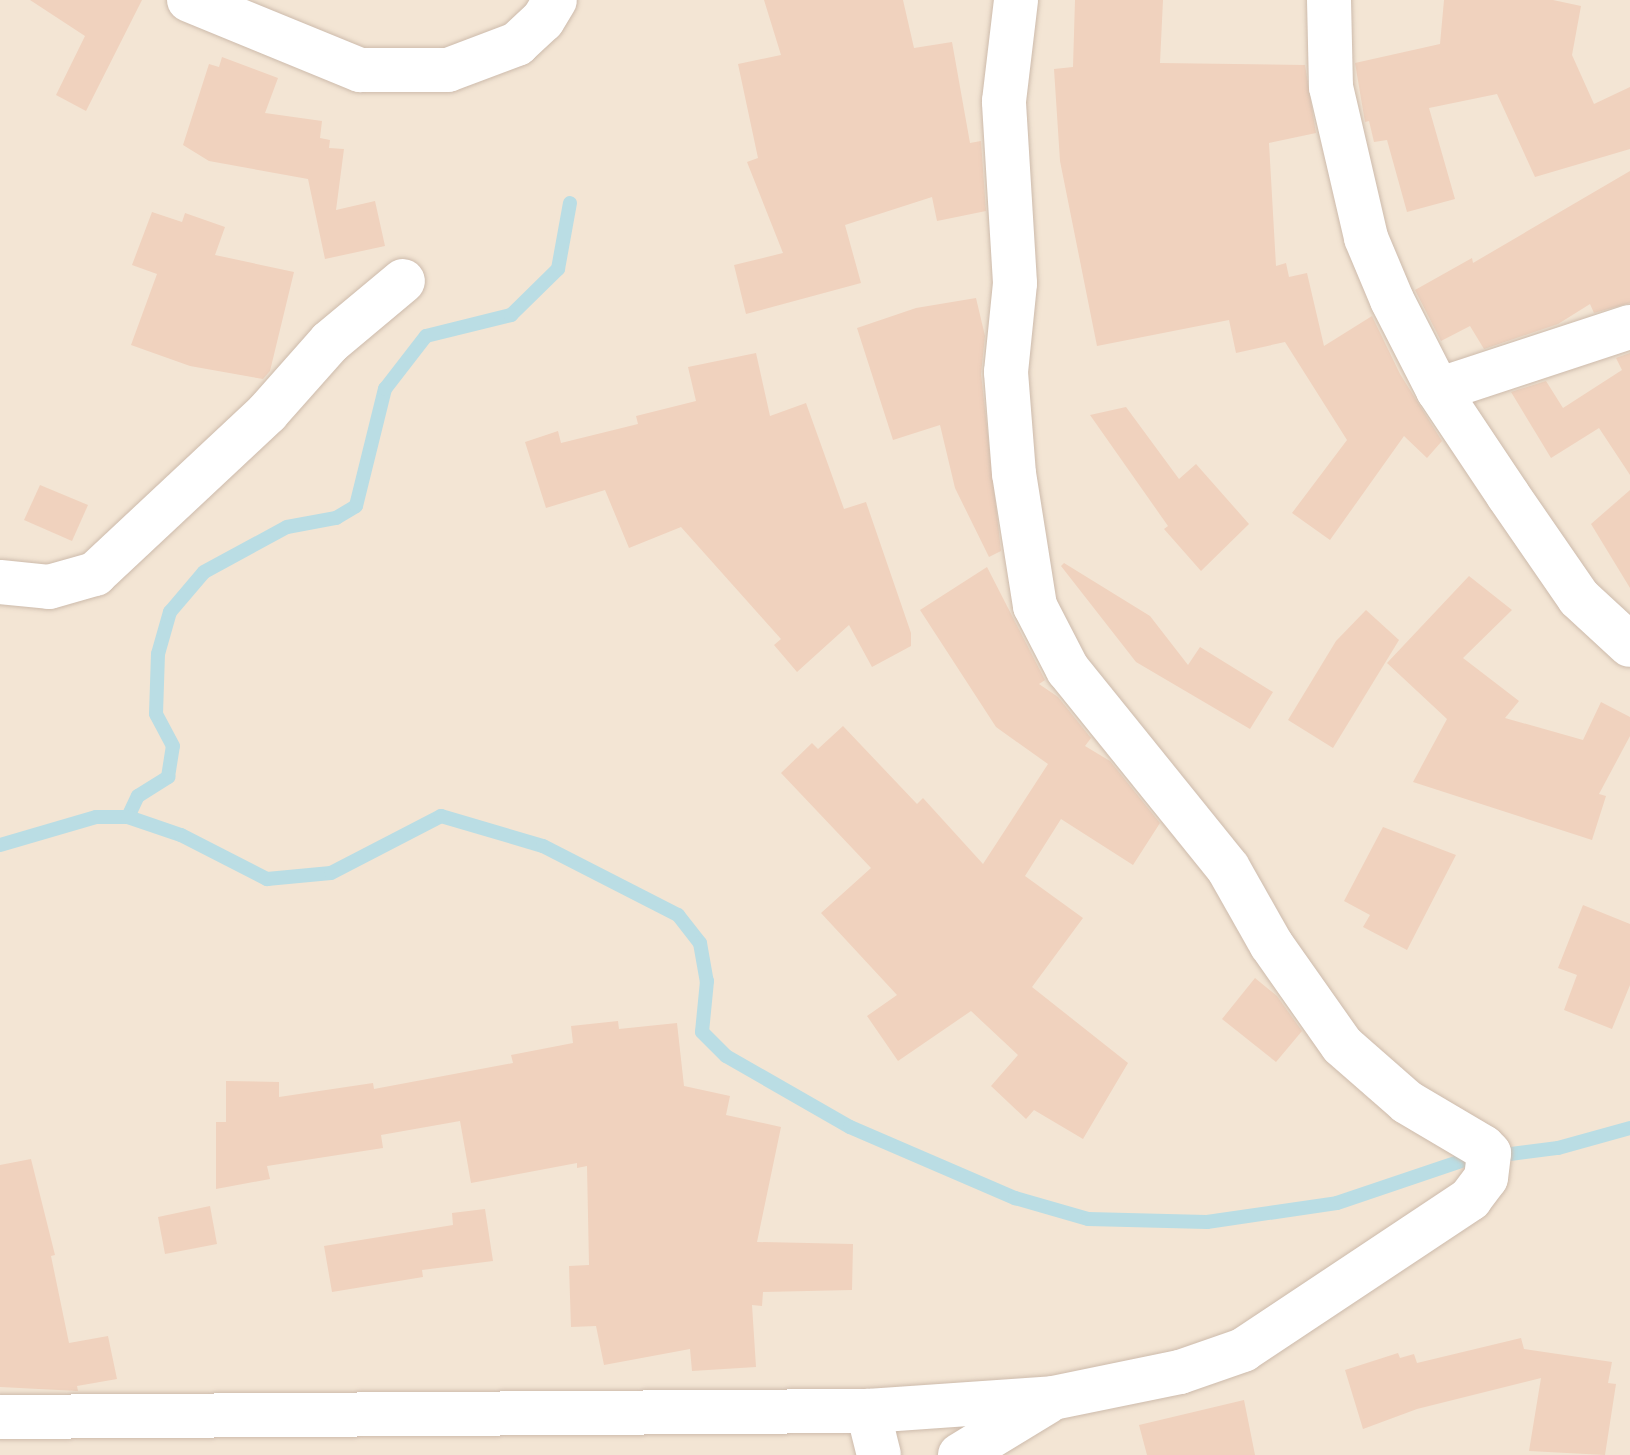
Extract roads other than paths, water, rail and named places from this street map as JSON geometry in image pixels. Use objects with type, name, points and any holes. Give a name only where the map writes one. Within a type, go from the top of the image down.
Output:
[{"type":"street","points":[[189,0],[360,70],[448,70],[517,44],[543,20],[555,0]]},
{"type":"street","points":[[0,1417],[868,1411],[1053,1398],[1180,1372],[1243,1350],[1470,1199],[1490,1166],[1483,1147],[1407,1102],[1342,1045],[1271,944],[1228,868],[1068,670],[1035,606],[1014,474],[1006,372],[1015,268],[1004,101],[1016,0]]},
{"type":"street","points":[[1329,0],[1331,87],[1366,238],[1438,390],[1579,598],[1630,645]]},
{"type":"street","points":[[0,582],[49,587],[95,574],[267,413],[330,342],[403,281]]},
{"type":"street","points":[[1438,390],[1630,327]]},
{"type":"street","points":[[960,1455],[1053,1398]]},
{"type":"street","points":[[868,1411],[879,1455]]},
{"type":"waterway","points":[[128,817],[138,796],[168,777],[173,746],[156,714],[158,654],[170,612],[204,572],[287,527],[336,518],[356,506],[385,389],[426,336],[511,315],[558,269],[570,203]]},
{"type":"waterway","points":[[0,845],[96,817],[128,817],[181,835],[267,879],[331,873],[441,816],[543,846],[678,915],[700,943],[707,981],[702,1032],[726,1056],[850,1127],[1015,1198],[1088,1219],[1207,1222],[1337,1203],[1464,1160],[1558,1148],[1630,1128]]}]
